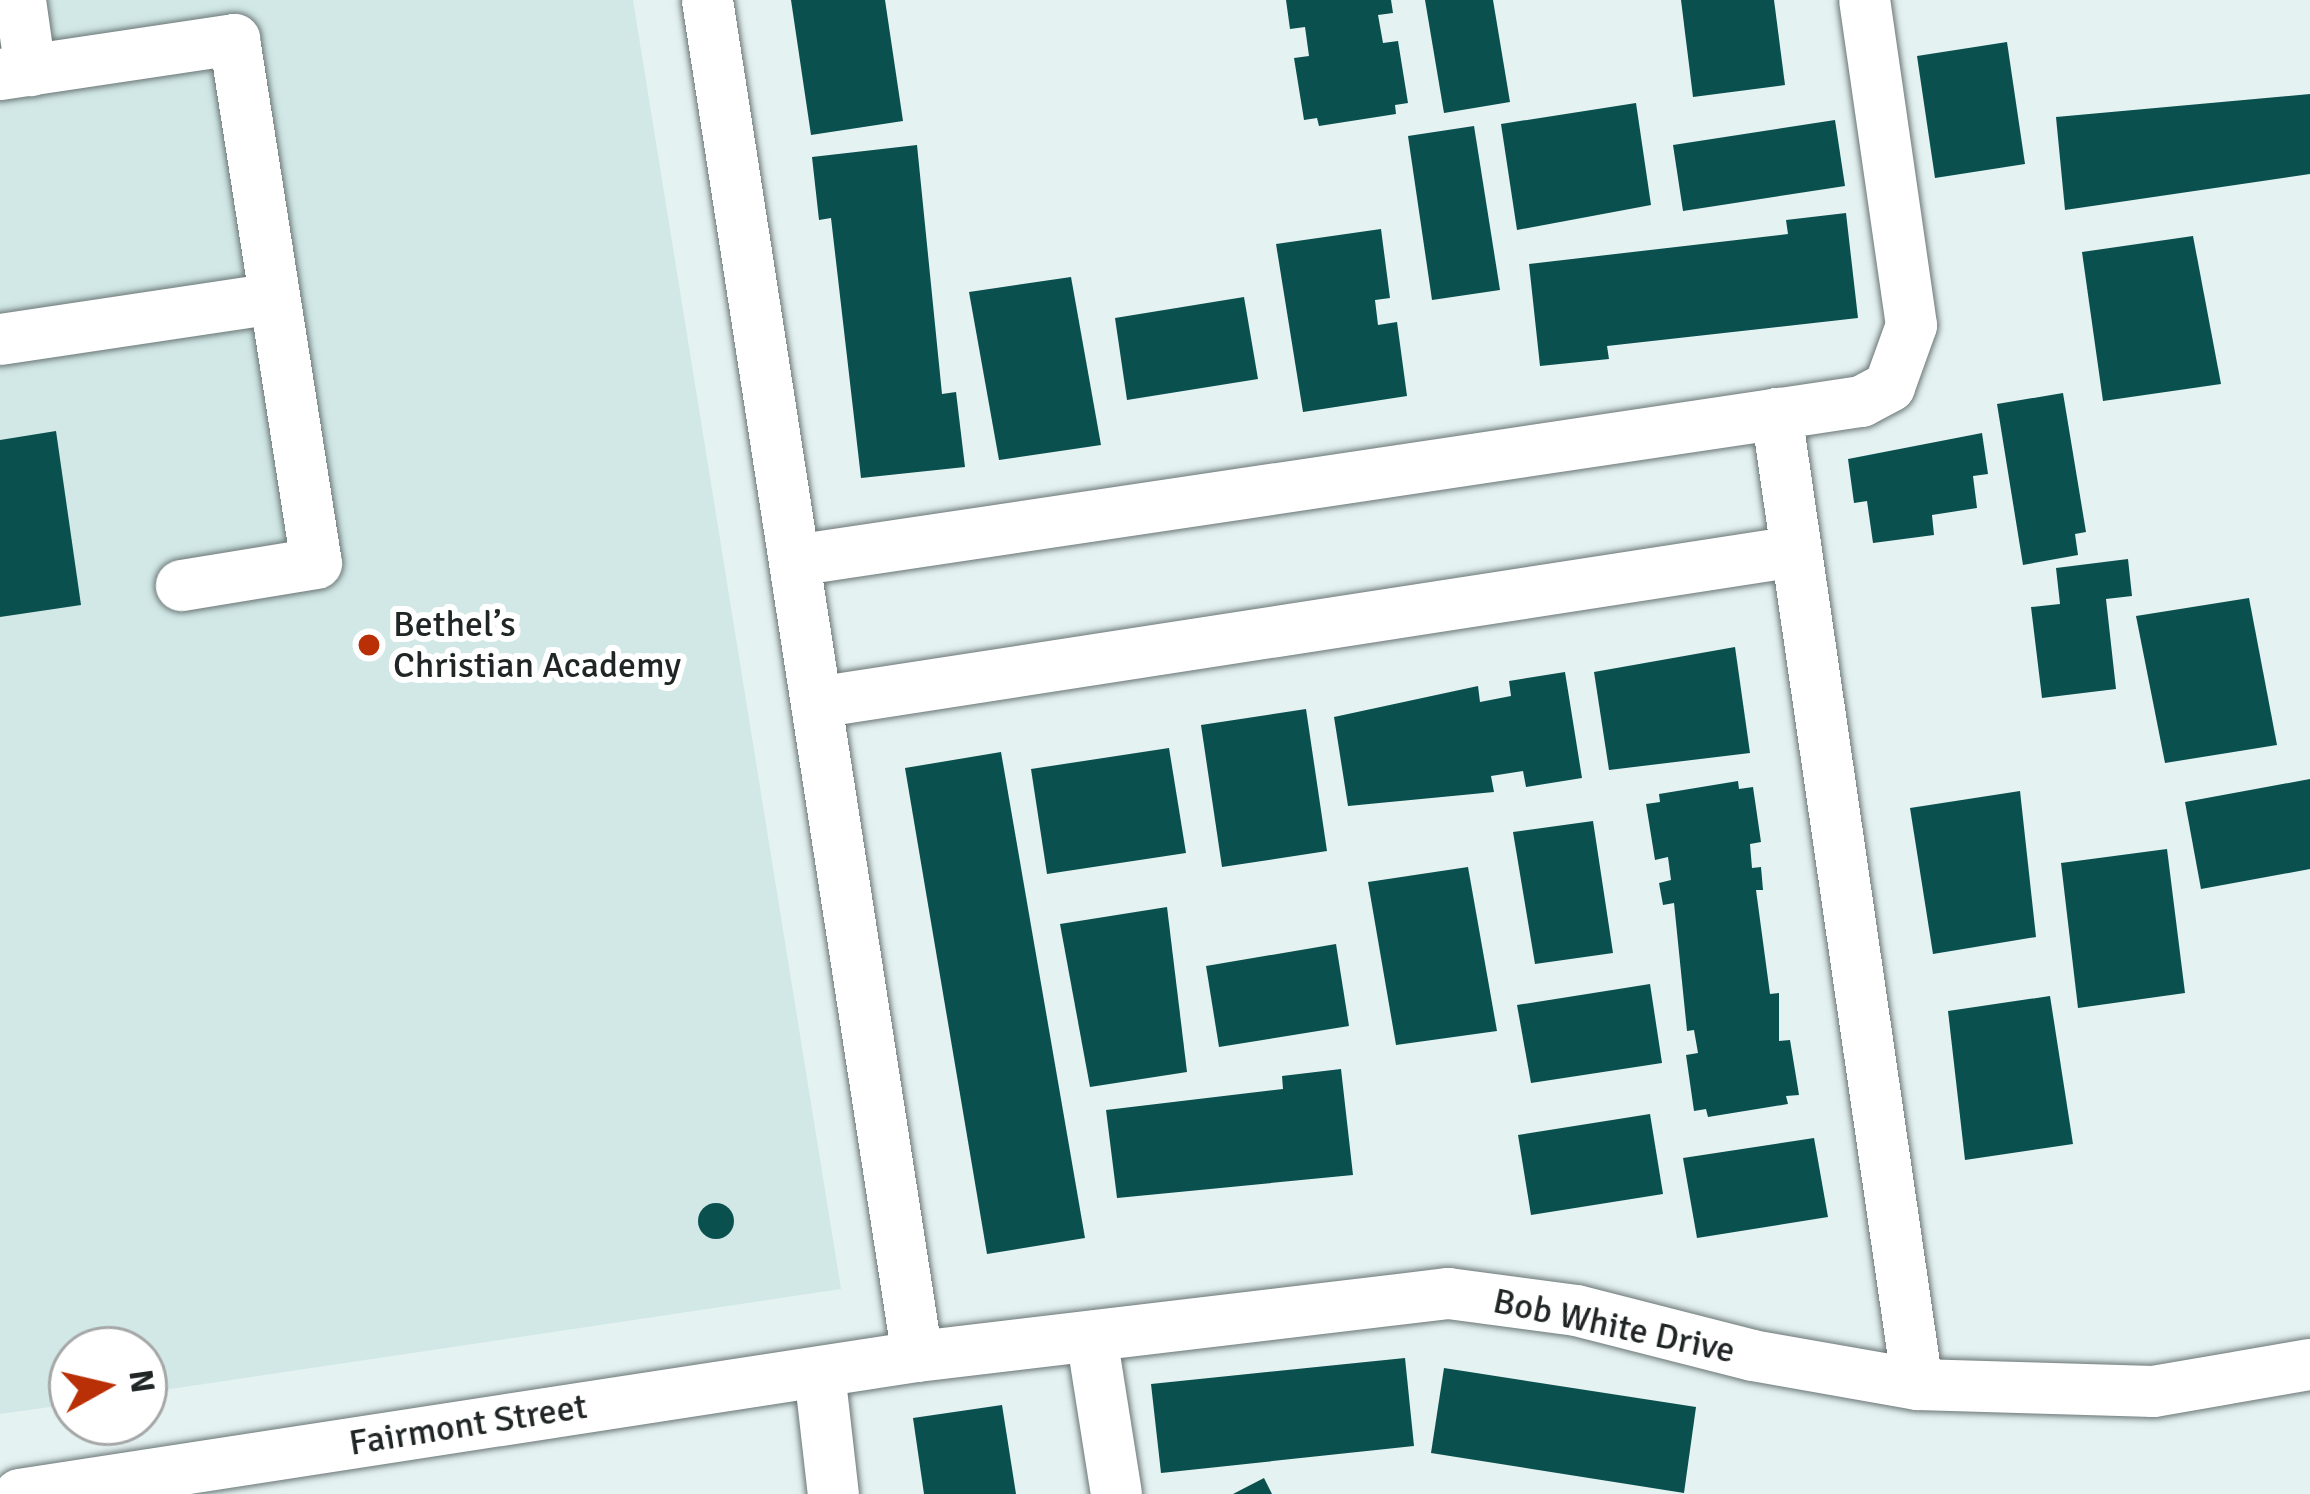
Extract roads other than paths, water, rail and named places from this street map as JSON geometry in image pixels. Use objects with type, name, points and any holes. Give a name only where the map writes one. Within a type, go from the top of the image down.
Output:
[{"type":"street","points":[[20,0],[15,72],[234,39],[316,563],[181,585]]},
{"type":"street","points":[[707,0],[917,1356]]},
{"type":"street","points":[[794,560],[1861,400],[1889,386],[1911,325],[1864,0]]},
{"type":"street","points":[[0,339],[274,298]]},
{"type":"street","points":[[1776,412],[1917,1384]]},
{"type":"street","points":[[816,702],[1795,551]]},
{"type":"street","name":"Bob White Drive","points":[[917,1356],[1448,1293],[1576,1310],[1752,1355],[1917,1384],[2152,1391],[2310,1364]]},
{"type":"street","points":[[1091,1336],[1116,1494]]},
{"type":"street","name":"Fairmont Street","points":[[19,1494],[917,1356]]},
{"type":"street","points":[[819,1372],[833,1494]]},
{"type":"place","name":"Bethel’s Christian Academy","points":[[369,645]]}]
